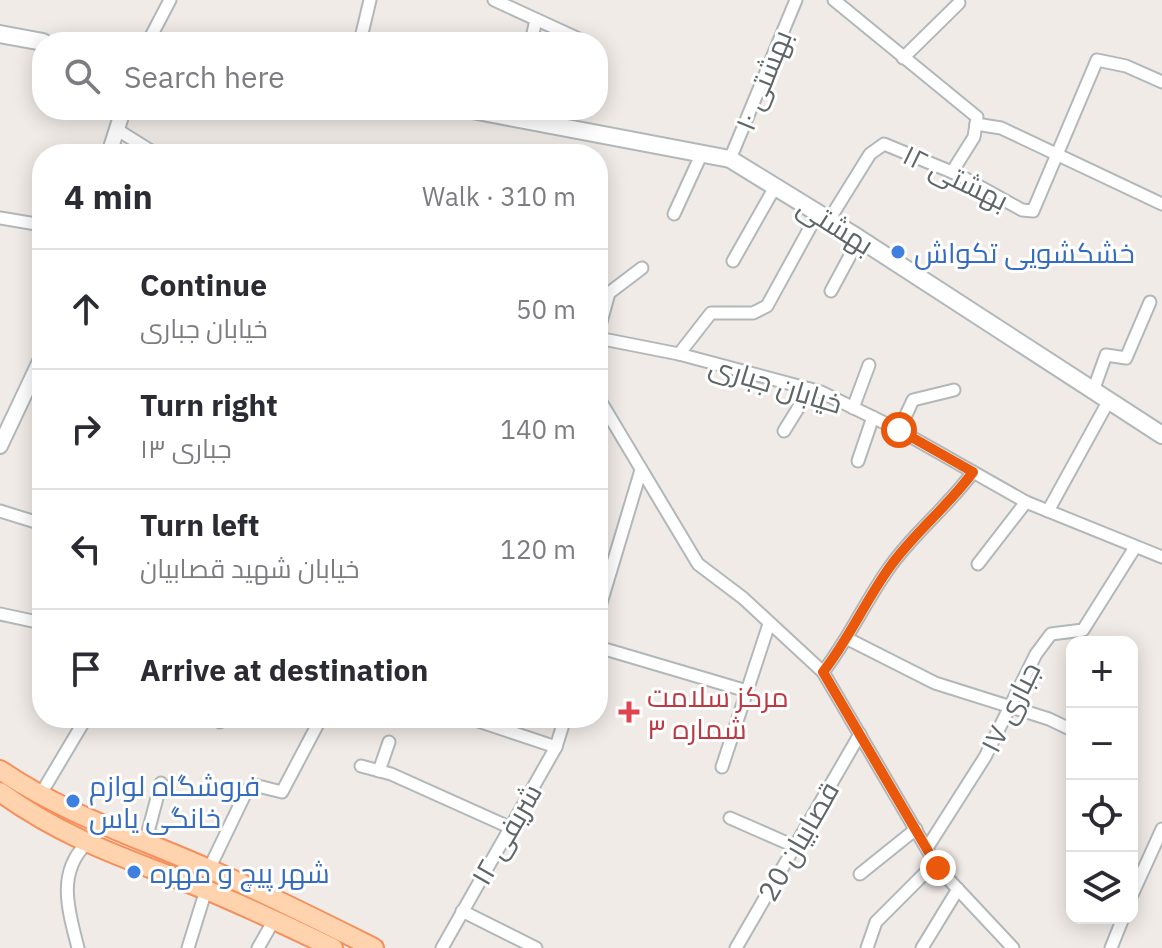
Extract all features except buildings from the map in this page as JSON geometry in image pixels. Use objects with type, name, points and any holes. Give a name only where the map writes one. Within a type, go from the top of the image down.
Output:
[{"type":"main road","points":[[0,34],[32,40]]},
{"type":"main road","name":"بهشتی","points":[[549,120],[730,159],[1162,435]]},
{"type":"main road","points":[[0,770],[39,797],[209,869],[374,948]]},
{"type":"main road","points":[[0,792],[40,821],[86,844],[206,890],[333,948]]},
{"type":"main road","points":[[250,910],[258,892]]},
{"type":"street","points":[[153,32],[170,0]]},
{"type":"street","points":[[362,32],[370,0]]},
{"type":"street","points":[[494,0],[563,32]]},
{"type":"street","name":"بهشتی ۱۰","points":[[730,159],[796,0]]},
{"type":"street","points":[[834,0],[977,117],[974,137],[952,172]]},
{"type":"street","points":[[903,58],[959,3]]},
{"type":"street","points":[[533,32],[536,20]]},
{"type":"street","name":"بهشتی ۱۲","points":[[824,217],[870,154],[884,144],[952,172],[1022,210],[1033,211],[1097,60],[1126,66],[1162,82]]},
{"type":"street","points":[[112,144],[119,120]]},
{"type":"street","points":[[976,124],[1001,128],[1162,204]]},
{"type":"street","points":[[116,129],[140,144]]},
{"type":"street","points":[[674,214],[702,153]]},
{"type":"street","points":[[733,261],[775,187]]},
{"type":"street","points":[[679,354],[711,313],[726,310],[753,313],[767,306],[824,217]]},
{"type":"street","points":[[0,218],[32,223]]},
{"type":"street","points":[[831,291],[859,239]]},
{"type":"street","points":[[608,297],[642,268]]},
{"type":"street","points":[[1093,391],[1106,355],[1126,358],[1150,302]]},
{"type":"street","name":"خیابان جباری","points":[[608,338],[810,389],[899,430],[1026,502],[1134,549],[1162,557]]},
{"type":"street","points":[[853,408],[869,365]]},
{"type":"street","points":[[0,444],[32,378]]},
{"type":"street","points":[[784,431],[810,389]]},
{"type":"street","points":[[899,430],[913,400],[954,390]]},
{"type":"street","points":[[1048,511],[1108,402]]},
{"type":"street","points":[[608,414],[698,564],[743,598],[823,672],[935,863],[1013,948]]},
{"type":"street","points":[[858,461],[873,417]]},
{"type":"street","points":[[608,579],[641,470]]},
{"type":"street","points":[[823,672],[848,639],[886,572],[921,527],[952,501],[973,472]]},
{"type":"street","points":[[978,564],[1026,502]]},
{"type":"street","points":[[0,511],[32,521]]},
{"type":"street","name":"جباری ۱۷","points":[[927,848],[985,757],[1043,644],[1051,634],[1083,630],[1134,549]]},
{"type":"street","points":[[0,614],[32,621]]},
{"type":"street","points":[[722,767],[769,624]]},
{"type":"street","points":[[848,639],[935,683],[1066,728]]},
{"type":"street","points":[[608,650],[747,691]]},
{"type":"street","points":[[39,797],[80,728]]},
{"type":"street","points":[[209,869],[247,790],[254,785],[282,792],[316,728]]},
{"type":"street","points":[[499,728],[556,747]]},
{"type":"street","name":"شریفی ۱۲","points":[[442,948],[556,747],[562,728]]},
{"type":"street","name":"قصابیان 20","points":[[736,948],[860,734]]},
{"type":"street","points":[[379,771],[389,742]]},
{"type":"street","points":[[361,766],[509,827]]},
{"type":"street","points":[[145,843],[161,783]]},
{"type":"street","points":[[730,818],[794,846]]},
{"type":"street","points":[[860,874],[916,829]]},
{"type":"street","points":[[1138,882],[1162,829]]},
{"type":"street","points":[[78,948],[66,884],[71,865],[86,844]]},
{"type":"street","points":[[867,948],[876,922],[935,863]]},
{"type":"street","points":[[922,948],[958,889]]},
{"type":"street","points":[[188,948],[206,890]]},
{"type":"street","points":[[462,911],[536,948]]},
{"type":"street","points":[[258,948],[274,920]]},
{"type":"street","points":[[1111,948],[1121,924]]},
{"type":"place","name":"خشکشویی تکواش","points":[[898,252]]},
{"type":"place","name":"مرکز سلامت شماره ۳","points":[[629,712]]},
{"type":"place","name":"فروشگاه لوازم خانگی یاس","points":[[73,801]]},
{"type":"place","name":"شهر پیچ و مهره","points":[[134,872]]},
{"type":"route","points":[[899,430],[973,472],[952,501],[921,527],[886,572],[844,645],[823,672],[938,868]]}]
